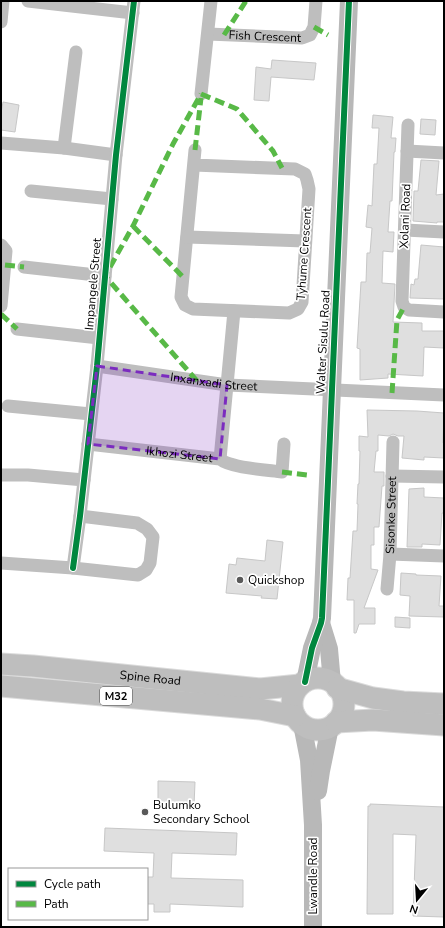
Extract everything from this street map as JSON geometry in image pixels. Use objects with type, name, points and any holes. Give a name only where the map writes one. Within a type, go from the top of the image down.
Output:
[{"type":"main road","name":"Spine Road","points":[[1,664],[41,666],[260,689],[303,683],[312,679],[319,679],[326,680],[335,685],[373,698],[403,702],[444,704]]},
{"type":"main road","points":[[298,720],[292,706],[292,700],[296,690],[303,683]]},
{"type":"main road","points":[[333,724],[341,716],[343,711],[341,694],[335,685]]},
{"type":"main road","name":"Spine Road","points":[[1,686],[260,709],[298,720],[306,727],[316,730],[323,729],[333,724],[373,720],[444,725]]},
{"type":"street","points":[[1,22],[3,1]]},
{"type":"street","points":[[28,1],[134,7]]},
{"type":"street","points":[[201,94],[211,1]]},
{"type":"street","name":"Fish Crescent","points":[[208,34],[302,38],[310,35],[314,27],[316,1]]},
{"type":"street","name":"Walter Sisulu Road","points":[[303,683],[312,648],[321,624],[349,1]]},
{"type":"street","name":"Impangele Street","points":[[73,568],[97,366],[116,155],[134,7]]},
{"type":"street","points":[[64,148],[76,52]]},
{"type":"street","name":"Xolani Road","points":[[408,125],[402,301],[404,307],[409,310],[444,312]]},
{"type":"street","points":[[1,143],[64,148],[116,155]]},
{"type":"street","name":"Tyhume Crescent","points":[[194,165],[294,169],[305,174],[308,189],[302,302],[298,310],[289,312],[234,311],[193,309],[185,305],[181,297],[194,165],[196,150]]},
{"type":"street","points":[[407,151],[444,153]]},
{"type":"street","points":[[31,191],[112,200]]},
{"type":"street","points":[[404,230],[444,232]]},
{"type":"street","points":[[187,237],[305,241]]},
{"type":"street","points":[[1,245],[6,251],[1,306]]},
{"type":"street","points":[[24,267],[105,276]]},
{"type":"street","name":"Ikhozi Street","points":[[88,444],[220,459],[234,311]]},
{"type":"street","points":[[17,329],[99,338]]},
{"type":"street","name":"Inxanxadi Street","points":[[97,366],[227,385],[444,395]]},
{"type":"street","points":[[8,406],[91,414]]},
{"type":"street","name":"Sisonke Street","points":[[387,589],[390,554],[393,442]]},
{"type":"street","points":[[220,459],[223,462],[235,466],[282,472],[284,444]]},
{"type":"street","points":[[1,475],[28,475],[84,480]]},
{"type":"street","points":[[392,476],[444,477]]},
{"type":"street","points":[[1,563],[73,568],[138,575],[146,570],[150,563],[152,537],[147,529],[137,523],[80,516]]},
{"type":"street","points":[[390,554],[444,556]]},
{"type":"street","name":"Walter Sisulu Road","points":[[321,624],[329,649],[335,685]]},
{"type":"street","name":"Lwandle Road","points":[[298,720],[309,760],[313,825],[313,927]]},
{"type":"street","name":"Lwandle Road","points":[[313,825],[321,771],[333,724]]},
{"type":"highlighted area","points":[[97,366],[227,385],[220,459],[88,444]]},
{"type":"building","points":[[272,60],[316,63],[314,80],[271,77],[269,101],[254,100],[256,67],[271,69]]},
{"type":"building","points":[[3,102],[19,105],[15,132],[1,130],[1,113]]},
{"type":"building","points":[[373,115],[393,117],[391,138],[396,138],[392,201],[390,201],[388,232],[394,232],[393,252],[383,251],[382,283],[395,284],[393,322],[422,323],[422,331],[444,331],[444,348],[424,347],[423,376],[388,374],[388,378],[360,380],[360,349],[357,348],[361,282],[366,282],[367,253],[370,253],[372,228],[366,227],[368,205],[372,206],[374,164],[377,164],[379,128],[372,128]]},
{"type":"building","points":[[421,119],[436,120],[435,135],[420,134]]},
{"type":"building","points":[[421,160],[439,161],[436,195],[444,194],[444,222],[437,223],[413,221],[414,191],[418,191]]},
{"type":"building","points":[[421,245],[444,247],[444,299],[410,298],[411,284],[414,285],[415,279],[418,279]]},
{"type":"building","points":[[367,410],[444,413],[444,458],[424,457],[424,460],[402,458],[404,436],[393,434],[389,436],[378,435],[378,451],[376,451],[374,472],[384,472],[384,486],[382,486],[379,527],[374,527],[374,545],[371,545],[371,569],[378,570],[364,608],[375,608],[375,624],[359,624],[356,633],[354,633],[354,600],[347,600],[348,578],[350,578],[353,531],[357,531],[360,451],[359,436],[368,437]]},
{"type":"building","points":[[424,488],[424,497],[444,498],[444,513],[442,513],[440,545],[422,544],[422,547],[407,547],[409,489]]},
{"type":"building","points":[[267,540],[283,542],[277,599],[261,598],[262,596],[226,593],[229,564],[236,565],[237,558],[265,561]]},
{"type":"building","points":[[401,573],[441,576],[439,606],[444,606],[444,617],[409,616],[410,596],[400,595]]},
{"type":"building","points":[[395,617],[410,618],[410,628],[395,627]]},
{"type":"building","points":[[158,781],[195,782],[194,806],[158,805]]},
{"type":"building","points":[[370,804],[444,807],[444,917],[413,916],[416,835],[393,834],[393,914],[367,914],[368,806],[370,806]]},
{"type":"building","points":[[105,828],[237,833],[236,855],[172,853],[171,878],[243,880],[243,907],[170,904],[170,912],[154,912],[154,904],[148,904],[148,877],[153,877],[154,853],[104,851]]},
{"type":"marked path","points":[[224,35],[246,1]]},
{"type":"marked path","points":[[314,27],[328,35]]},
{"type":"marked path","points":[[201,94],[237,109],[273,151],[282,168]]},
{"type":"marked path","points":[[197,381],[105,276],[133,226],[173,144],[201,94]]},
{"type":"marked path","points":[[195,150],[201,98]]},
{"type":"marked path","points":[[133,226],[183,277]]},
{"type":"marked path","points":[[5,265],[24,267]]},
{"type":"marked path","points":[[392,393],[397,320],[404,307]]},
{"type":"marked path","points":[[1,314],[17,329]]},
{"type":"marked path","points":[[282,472],[307,475]]},
{"type":"cycle path","points":[[73,568],[97,366],[116,155],[134,1]]},
{"type":"cycle path","points":[[305,682],[312,648],[322,618],[349,1]]},
{"type":"place","name":"Quickshop","points":[[240,580]]},
{"type":"place","name":"Bulumko Secondary School","points":[[145,812]]}]
